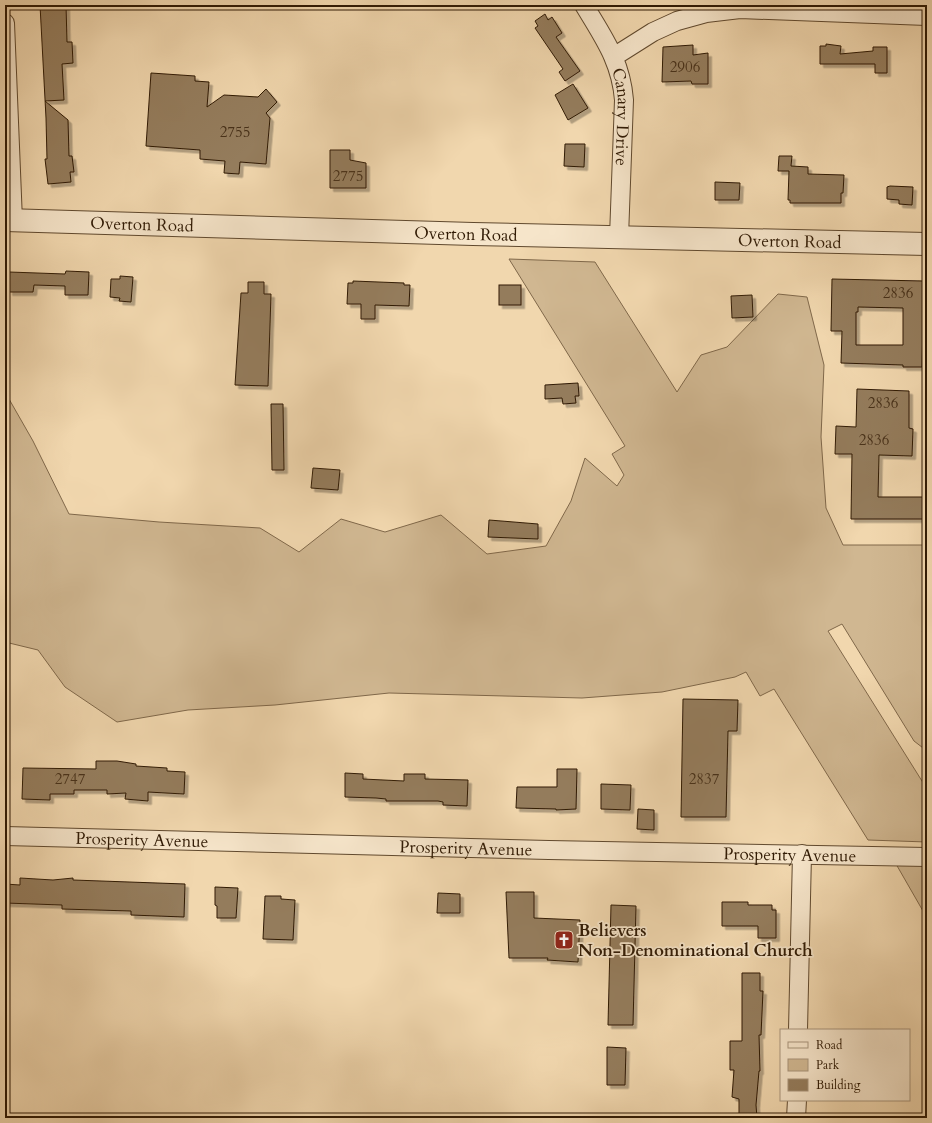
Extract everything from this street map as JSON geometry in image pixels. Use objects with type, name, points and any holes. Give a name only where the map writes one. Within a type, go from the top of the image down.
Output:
[{"type":"street","name":"Canary Drive","points":[[584,5],[615,56],[623,82],[624,100],[619,237]]},
{"type":"street","points":[[615,56],[653,32],[678,21],[706,12],[740,9],[927,16]]},
{"type":"street","points":[[5,22],[9,221]]},
{"type":"street","name":"Overton Road","points":[[9,221],[927,244]]},
{"type":"street","name":"Prosperity Avenue","points":[[5,836],[549,850],[927,857]]},
{"type":"street","points":[[798,1029],[802,854]]},
{"type":"street","points":[[796,1118],[797,1101]]},
{"type":"green space","points":[[509,259],[595,262],[677,392],[701,355],[727,347],[778,294],[807,297],[824,365],[821,437],[826,508],[843,545],[927,545],[927,630],[922,631],[927,637],[927,751],[914,741],[842,624],[828,631],[927,789],[927,842],[868,840],[774,689],[760,696],[746,672],[735,677],[662,692],[582,698],[389,693],[275,705],[188,710],[117,722],[65,687],[38,650],[5,642],[5,392],[33,441],[69,514],[159,522],[260,528],[299,552],[341,519],[385,532],[441,515],[487,554],[546,546],[571,501],[585,458],[617,486],[624,475],[612,454],[625,446]]},
{"type":"green space","points":[[896,864],[927,865],[927,918]]},
{"type":"building","points":[[40,5],[66,5],[67,42],[72,42],[73,63],[62,64],[64,100],[45,101]]},
{"type":"building","points":[[545,14],[548,20],[552,17],[562,33],[556,37],[580,71],[565,81],[559,72],[563,69],[535,28],[538,26],[535,21]]},
{"type":"building","points":[[826,44],[841,46],[840,54],[873,51],[873,47],[887,47],[887,73],[875,73],[875,64],[820,64],[820,46],[826,46]]},
{"type":"building","points":[[693,45],[693,55],[708,53],[708,84],[692,84],[691,81],[662,82],[663,47]]},
{"type":"building","points":[[151,73],[195,76],[195,81],[209,82],[207,107],[224,95],[258,97],[266,89],[277,102],[266,113],[270,118],[266,164],[240,162],[239,174],[224,173],[225,161],[200,159],[200,150],[146,146]]},
{"type":"building","points":[[573,84],[588,108],[568,120],[555,95]]},
{"type":"building","points":[[45,101],[68,120],[69,156],[72,156],[74,172],[70,172],[71,182],[48,184],[45,159],[47,159]]},
{"type":"building","points":[[565,144],[585,144],[584,167],[564,166]]},
{"type":"building","points":[[330,150],[350,150],[350,160],[366,163],[366,188],[330,188]]},
{"type":"building","points":[[779,156],[792,156],[791,166],[808,167],[808,174],[844,175],[841,203],[790,203],[790,200],[788,200],[789,171],[778,171]]},
{"type":"building","points":[[715,182],[740,183],[739,200],[715,200]]},
{"type":"building","points":[[887,187],[913,187],[912,205],[899,204],[899,200],[887,199]]},
{"type":"building","points":[[66,271],[89,272],[88,295],[65,295],[65,286],[34,285],[33,292],[9,292],[9,272],[65,274]]},
{"type":"building","points":[[120,276],[133,277],[131,302],[119,301],[120,298],[110,297],[111,279],[120,279]]},
{"type":"building","points":[[832,279],[924,281],[922,367],[841,363],[842,331],[831,331]],"holes":[[[858,307],[903,308],[903,345],[856,345],[856,312],[858,312]]]},
{"type":"building","points":[[353,281],[404,283],[404,285],[410,285],[409,306],[375,305],[375,319],[361,319],[361,304],[347,304],[348,283],[353,283]]},
{"type":"building","points":[[248,282],[264,282],[264,294],[271,294],[268,386],[235,385],[241,293],[248,293]]},
{"type":"building","points":[[499,285],[521,285],[521,305],[499,305]]},
{"type":"building","points":[[752,295],[753,317],[732,318],[731,296]]},
{"type":"building","points":[[578,383],[579,396],[575,396],[576,403],[563,404],[562,398],[545,399],[545,385]]},
{"type":"building","points":[[857,389],[909,391],[909,428],[913,429],[912,456],[879,455],[878,497],[927,497],[927,519],[851,519],[852,454],[835,454],[836,426],[856,427]]},
{"type":"building","points":[[271,404],[283,404],[284,470],[272,470]]},
{"type":"building","points":[[313,468],[340,470],[338,490],[311,488]]},
{"type":"building","points":[[489,520],[538,524],[538,539],[488,537]]},
{"type":"building","points":[[683,699],[738,700],[737,731],[728,731],[726,817],[681,817]]},
{"type":"building","points":[[96,761],[117,761],[136,764],[136,766],[167,768],[167,771],[185,772],[184,794],[148,792],[148,801],[125,799],[126,793],[107,794],[107,790],[74,790],[74,794],[50,794],[50,800],[22,799],[23,768],[96,769]]},
{"type":"building","points":[[557,769],[577,769],[576,809],[556,810],[516,808],[517,787],[557,787]]},
{"type":"building","points":[[345,773],[363,774],[363,779],[404,781],[404,774],[425,774],[425,779],[468,780],[467,806],[443,805],[443,802],[438,801],[386,801],[386,799],[376,798],[345,797]]},
{"type":"building","points":[[601,784],[631,785],[630,810],[601,809]]},
{"type":"building","points":[[638,809],[654,810],[654,830],[637,829]]},
{"type":"building","points":[[20,878],[53,880],[73,878],[73,880],[185,884],[184,917],[131,915],[131,911],[62,909],[62,905],[5,903],[5,884],[20,885]]},
{"type":"building","points":[[215,887],[238,888],[236,918],[217,918]]},
{"type":"building","points":[[506,892],[534,892],[534,918],[580,920],[578,962],[547,960],[548,958],[509,958]]},
{"type":"building","points":[[438,893],[460,894],[460,913],[437,913]]},
{"type":"building","points":[[265,896],[281,896],[281,899],[295,900],[293,940],[263,939]]},
{"type":"building","points":[[722,902],[748,902],[748,905],[772,905],[772,910],[776,910],[776,938],[758,938],[758,926],[722,926]]},
{"type":"building","points":[[611,905],[636,906],[633,1025],[608,1025]]},
{"type":"building","points":[[742,973],[760,973],[760,991],[763,991],[761,1035],[759,1035],[760,1071],[756,1105],[757,1118],[739,1118],[739,1099],[732,1097],[734,1070],[730,1070],[730,1041],[742,1041]]},
{"type":"building","points":[[607,1047],[626,1048],[625,1085],[607,1085]]},
{"type":"place","name":"Believers Non-Denominational Church","points":[[564,940]]}]
